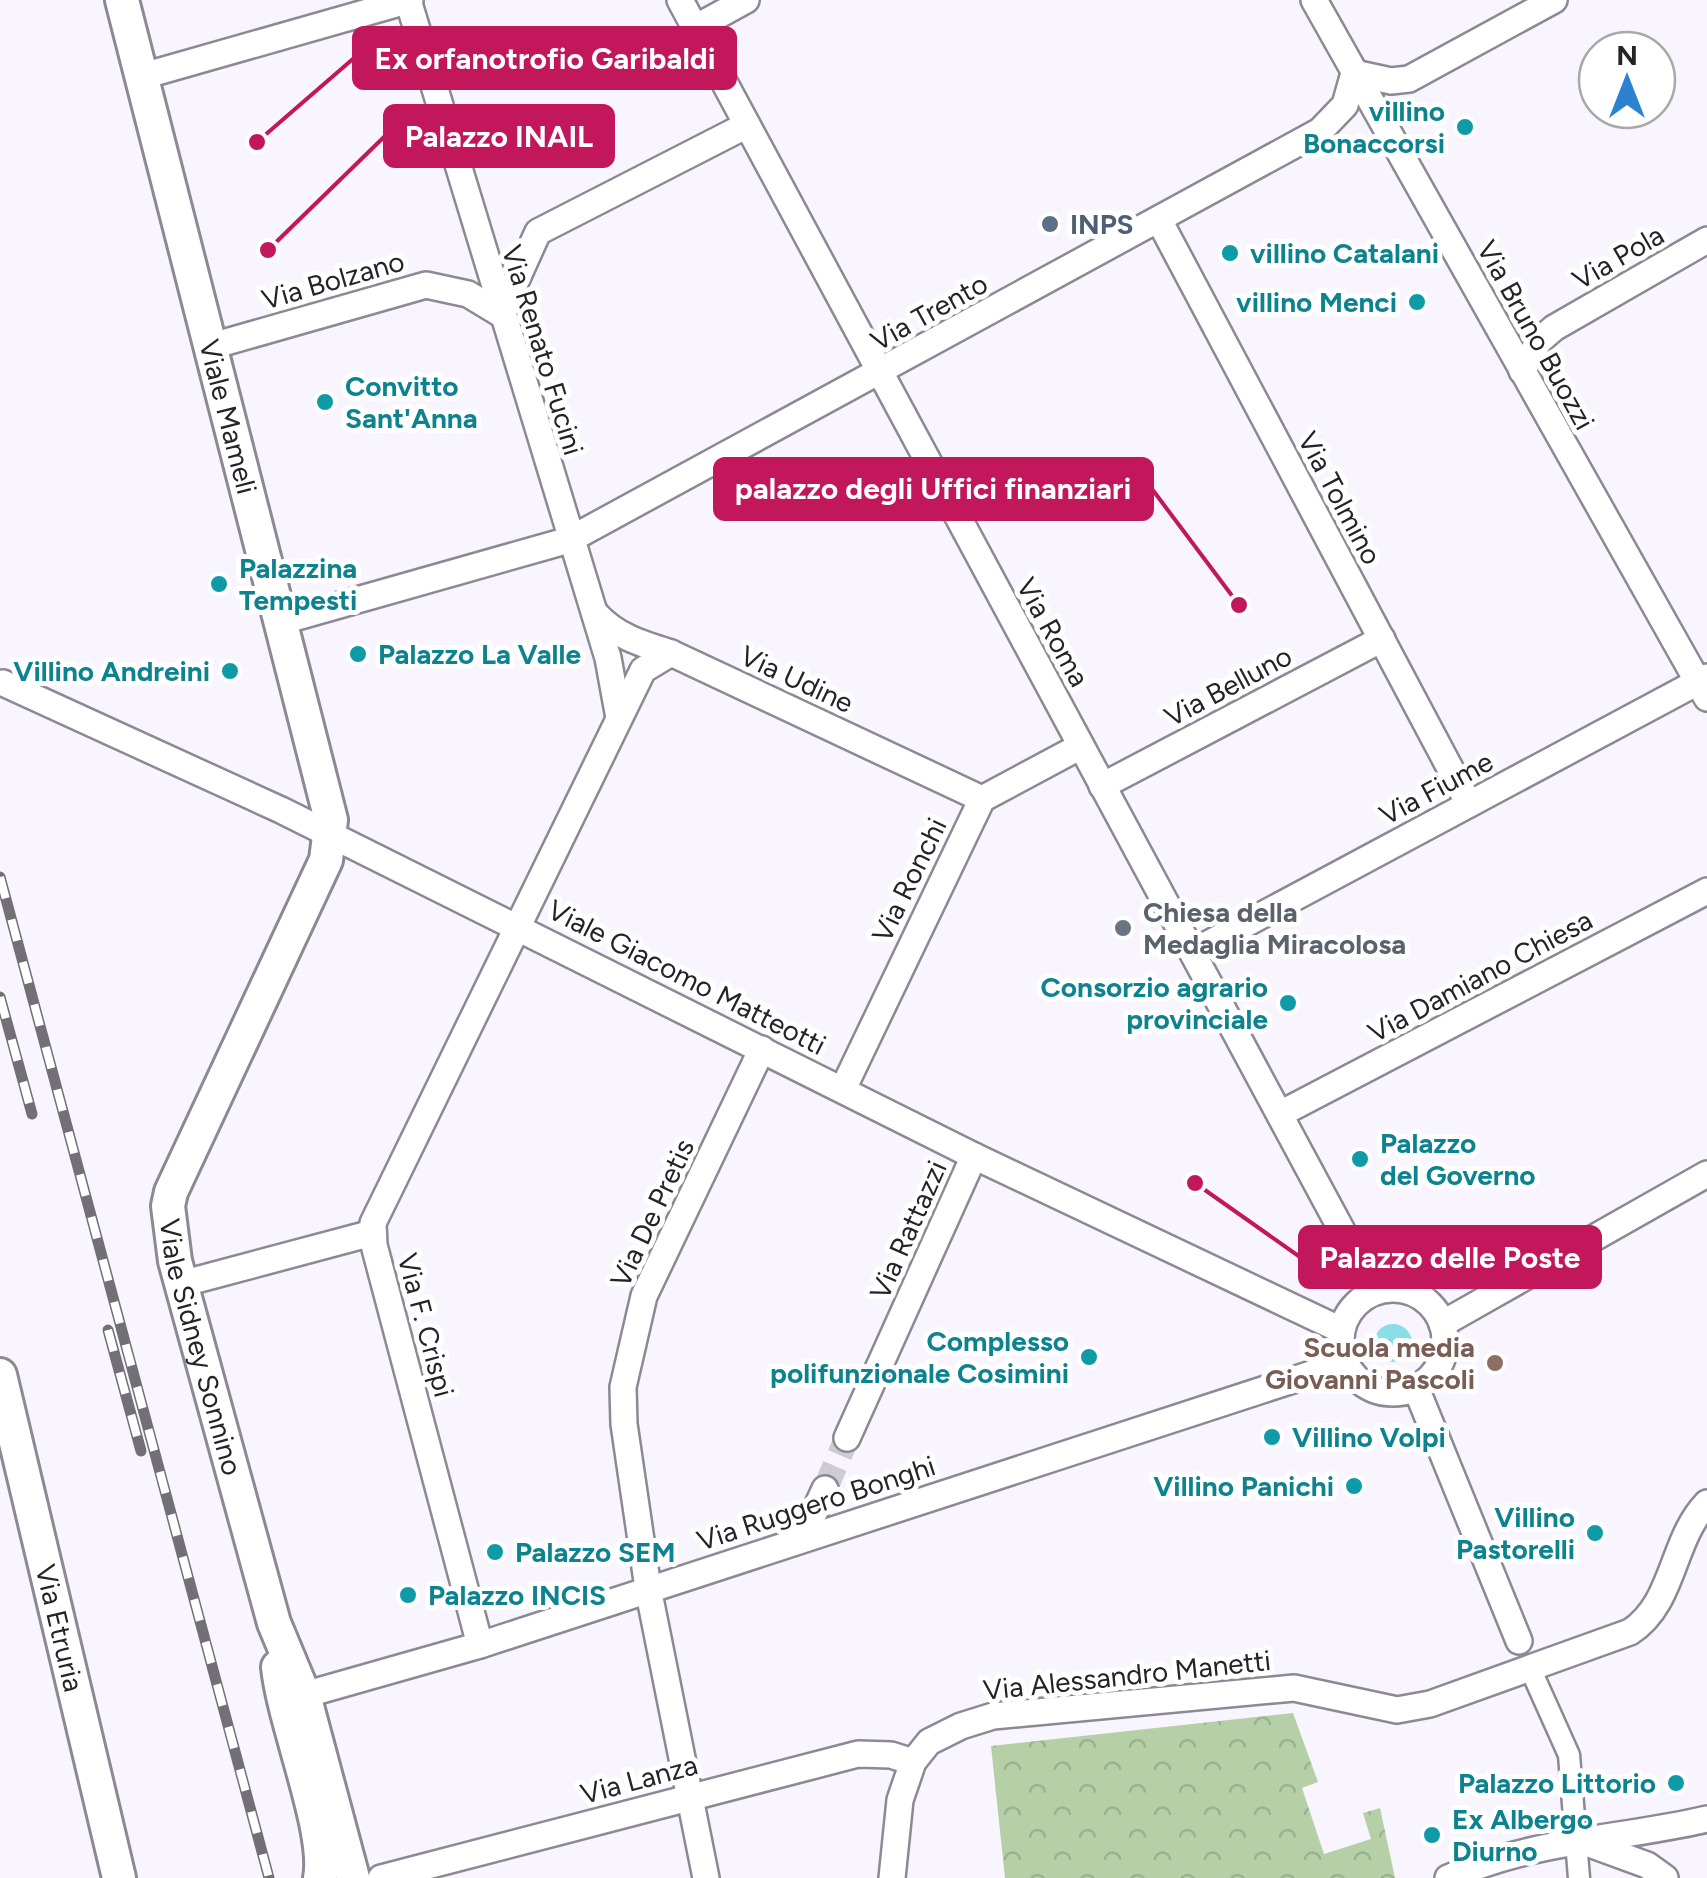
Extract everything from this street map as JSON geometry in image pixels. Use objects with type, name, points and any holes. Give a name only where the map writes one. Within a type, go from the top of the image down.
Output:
[{"type":"street","name":"Viale Mameli","points":[[122,0],[143,76],[154,139],[283,621],[332,836]]},
{"type":"street","points":[[143,76],[409,0]]},
{"type":"street","name":"Via Renato Fucini","points":[[409,0],[500,314],[614,681],[619,718]]},
{"type":"street","name":"Via Roma","points":[[680,0],[1375,1292]]},
{"type":"street","points":[[695,28],[746,0]]},
{"type":"street","name":"Via Bruno Buozzi","points":[[1314,0],[1704,686]]},
{"type":"street","points":[[1354,73],[1391,81],[1410,79],[1554,0]]},
{"type":"street","name":"Via Trento","points":[[283,621],[569,540],[878,374],[1338,118],[1350,96],[1354,73]]},
{"type":"street","points":[[500,314],[538,232],[746,126]]},
{"type":"street","name":"Via Tolmino","points":[[1158,220],[1468,804]]},
{"type":"street","name":"Via Pola","points":[[1522,371],[1539,341],[1554,328],[1707,240]]},
{"type":"street","name":"Via Bolzano","points":[[212,346],[426,285],[468,294],[500,314]]},
{"type":"street","name":"Via Udine","points":[[591,609],[622,635],[671,653],[982,799]]},
{"type":"street","name":"Via Belluno","points":[[1102,786],[1382,639]]},
{"type":"street","points":[[517,926],[643,670],[671,653]]},
{"type":"street","name":"Viale Giacomo Matteotti","points":[[4,682],[332,836],[974,1156],[1341,1330]]},
{"type":"street","name":"Via Fiume","points":[[1192,952],[1468,804],[1704,686]]},
{"type":"street","name":"Via Ronchi","points":[[843,1089],[982,799],[1081,746]]},
{"type":"street","name":"Viale Sidney Sonnino","points":[[332,836],[326,860],[171,1192],[170,1232],[274,1623],[304,1695],[353,1878]]},
{"type":"street","name":"Via Damiano Chiesa","points":[[1280,1114],[1707,891]]},
{"type":"street","name":"Via F. Crispi","points":[[480,1645],[372,1233],[377,1212],[517,926]]},
{"type":"street","name":"Via De Pretis","points":[[706,1878],[693,1796],[648,1588],[624,1424],[623,1387],[644,1296],[762,1049]]},
{"type":"street","name":"Via Rattazzi","points":[[847,1438],[974,1156]]},
{"type":"street","points":[[1442,1324],[1707,1174]]},
{"type":"street","points":[[181,1284],[372,1233]]},
{"type":"street","points":[[1408,1291],[1434,1309],[1442,1324],[1442,1361],[1416,1388],[1384,1393],[1354,1377],[1345,1363],[1341,1330],[1348,1314],[1375,1292],[1408,1291]]},
{"type":"street","name":"Via Ruggero Bonghi","points":[[304,1695],[480,1645],[1345,1363]]},
{"type":"street","name":"Via Etruria","points":[[0,1376],[119,1878]]},
{"type":"street","points":[[1416,1388],[1519,1640],[1558,1658]]},
{"type":"street","points":[[802,1539],[824,1489]]},
{"type":"street","name":"Via Alessandro Manetti","points":[[913,1762],[943,1732],[992,1716],[1294,1688],[1397,1710],[1430,1704],[1630,1632],[1650,1617],[1687,1525],[1707,1504]]},
{"type":"street","points":[[274,1623],[284,1710],[322,1848],[320,1878]]},
{"type":"street","points":[[1498,1680],[1519,1640]]},
{"type":"street","points":[[1530,1668],[1569,1755],[1579,1878]]},
{"type":"street","name":"Via Lanza","points":[[381,1878],[858,1754],[892,1755],[913,1762]]},
{"type":"street","points":[[892,1878],[900,1800],[913,1762]]},
{"type":"street","points":[[1448,1878],[1483,1862],[1574,1839],[1643,1833],[1707,1820]]},
{"type":"street","points":[[1574,1839],[1647,1865],[1665,1878]]},
{"type":"green space","points":[[1293,1713],[1318,1782],[1302,1788],[1324,1854],[1371,1839],[1363,1813],[1380,1808],[1395,1878],[1005,1878],[991,1746]]},
{"type":"water","points":[[1393,1324],[1406,1330],[1412,1343],[1406,1356],[1393,1362],[1380,1356],[1374,1343],[1380,1330]]},
{"type":"tunnel","points":[[825,1489],[847,1438]]},
{"type":"railway","points":[[0,877],[269,1878]]},
{"type":"railway","points":[[0,997],[32,1114]]},
{"type":"railway","points":[[108,1330],[141,1451]]},
{"type":"place","name":"villino Bonaccorsi","points":[[1465,127]]},
{"type":"place","name":"Ex orfanotrofio Garibaldi","points":[[257,142]]},
{"type":"place","name":"INPS","points":[[1050,224]]},
{"type":"place","name":"Palazzo INAIL","points":[[268,250]]},
{"type":"place","name":"villino Catalani","points":[[1230,253]]},
{"type":"place","name":"villino Menci","points":[[1417,302]]},
{"type":"place","name":"Convitto Sant'Anna","points":[[325,402]]},
{"type":"place","name":"Palazzina Tempesti","points":[[219,584]]},
{"type":"place","name":"palazzo degli Uffici finanziari","points":[[1239,605]]},
{"type":"place","name":"Palazzo La Valle","points":[[358,654]]},
{"type":"place","name":"Villino Andreini","points":[[230,671]]},
{"type":"place","name":"Chiesa della Medaglia Miracolosa","points":[[1123,928]]},
{"type":"place","name":"Consorzio agrario provinciale","points":[[1288,1003]]},
{"type":"place","name":"Palazzo del Governo","points":[[1360,1159]]},
{"type":"place","name":"Palazzo delle Poste","points":[[1195,1183]]},
{"type":"place","name":"Complesso polifunzionale Cosimini","points":[[1089,1357]]},
{"type":"place","name":"Scuola media Giovanni Pascoli","points":[[1495,1363]]},
{"type":"place","name":"Villino Volpi","points":[[1272,1437]]},
{"type":"place","name":"Villino Panichi","points":[[1354,1486]]},
{"type":"place","name":"Villino Pastorelli","points":[[1595,1533]]},
{"type":"place","name":"Palazzo SEM","points":[[495,1552]]},
{"type":"place","name":"Palazzo INCIS","points":[[408,1595]]},
{"type":"place","name":"Palazzo Littorio","points":[[1676,1783]]},
{"type":"place","name":"Ex Albergo Diurno","points":[[1432,1835]]}]
